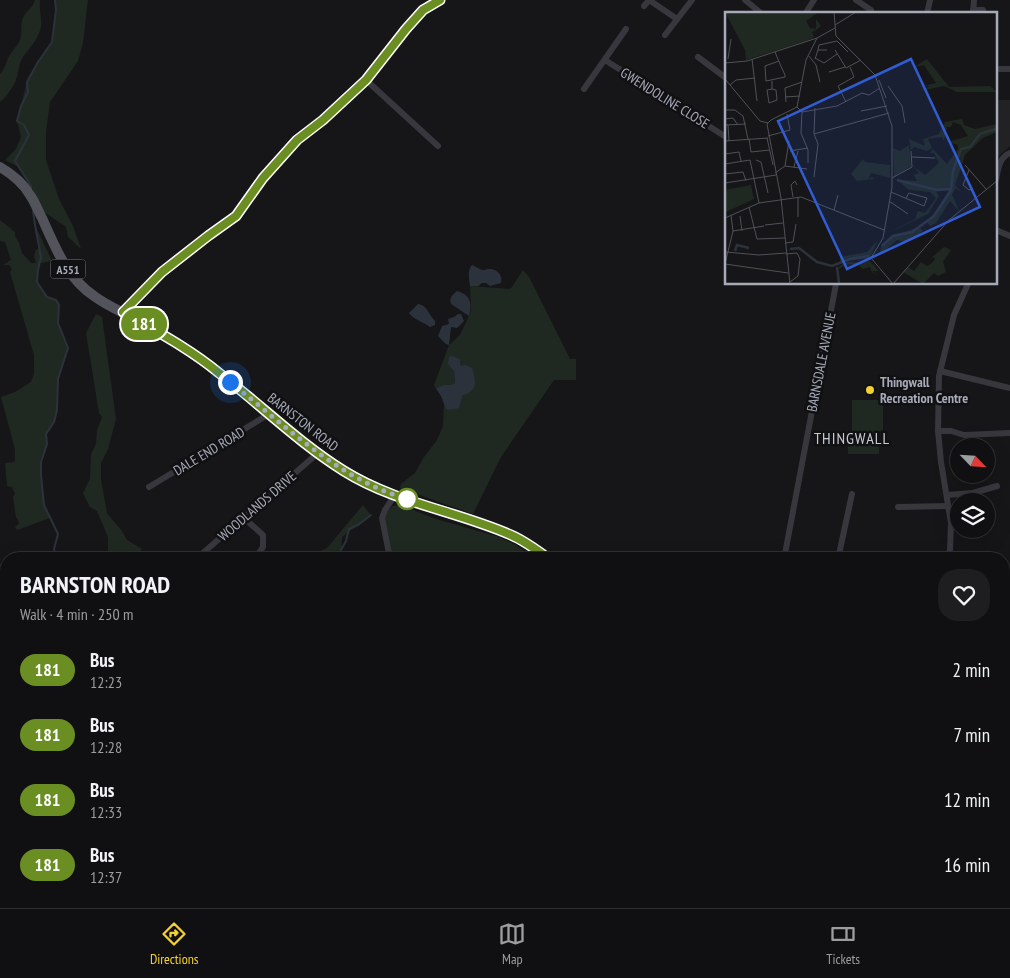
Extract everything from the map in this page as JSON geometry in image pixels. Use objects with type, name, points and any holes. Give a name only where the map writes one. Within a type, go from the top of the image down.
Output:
[{"type":"main road","name":"BARNSTON ROAD","points":[[0,167],[13,175],[31,195],[53,242],[72,276],[78,284],[94,296],[186,349],[218,371],[318,453],[344,471],[395,495],[485,524],[512,535],[540,552]]},
{"type":"street","points":[[123,312],[162,272],[236,216],[263,178],[297,140],[323,120],[366,80],[423,10],[440,0]]},
{"type":"street","points":[[644,6],[649,0],[678,19]]},
{"type":"street","points":[[665,35],[692,0]]},
{"type":"street","points":[[745,0],[760,12]]},
{"type":"street","points":[[806,12],[814,0]]},
{"type":"street","points":[[856,0],[871,10]]},
{"type":"street","points":[[974,0],[973,12],[983,10]]},
{"type":"street","name":"GWENDOLINE CLOSE","points":[[584,89],[626,29]]},
{"type":"street","points":[[698,57],[725,77]]},
{"type":"street","name":"GWENDOLINE CLOSE","points":[[605,60],[725,135]]},
{"type":"street","points":[[366,80],[438,146]]},
{"type":"street","points":[[999,157],[1010,153]]},
{"type":"street","points":[[998,231],[1010,236]]},
{"type":"street","name":"BARNSDALE AVENUE","points":[[785,552],[836,285]]},
{"type":"street","points":[[949,552],[951,523],[941,462],[938,430],[938,392],[940,371],[954,316],[968,285]]},
{"type":"street","points":[[940,371],[1010,388]]},
{"type":"street","name":"DALE END ROAD","points":[[149,487],[270,414]]},
{"type":"street","points":[[938,430],[964,435],[1010,432]]},
{"type":"street","name":"WOODLANDS DRIVE","points":[[204,552],[318,453]]},
{"type":"street","points":[[946,495],[973,493],[996,486]]},
{"type":"street","points":[[840,552],[852,494]]},
{"type":"street","points":[[389,552],[382,518],[395,495]]},
{"type":"street","points":[[898,507],[948,506]]},
{"type":"street","points":[[244,518],[262,535],[263,547],[260,552]]},
{"type":"shaded area","points":[[35,0],[40,0],[40,32],[22,59],[14,84],[0,102],[0,74],[9,56],[20,41],[23,19]]},
{"type":"shaded area","points":[[55,0],[88,0],[83,43],[78,61],[50,102],[46,132],[46,160],[59,199],[73,226],[81,249],[68,237],[66,227],[44,212],[19,167],[5,160],[16,149],[21,137],[17,121],[27,82],[52,42],[56,10]]},
{"type":"shaded area","points":[[998,100],[1010,100],[1010,146],[999,156]]},
{"type":"shaded area","points":[[0,220],[15,232],[22,253],[31,263],[36,263],[34,256],[39,248],[35,225],[52,261],[40,263],[37,282],[47,297],[56,300],[59,305],[58,323],[68,348],[58,379],[57,410],[54,422],[46,434],[47,444],[41,462],[44,505],[50,518],[17,530],[15,527],[19,524],[13,497],[15,494],[12,487],[7,486],[5,463],[15,462],[15,449],[1,397],[15,392],[31,382],[34,374],[34,355],[10,272],[12,269],[9,265],[3,265],[11,260],[5,242],[0,241]]},
{"type":"shaded area","points":[[472,265],[482,270],[491,269],[497,271],[501,277],[501,283],[490,286],[482,283],[478,286],[470,286],[469,272]]},
{"type":"shaded area","points":[[523,270],[529,277],[570,359],[576,359],[576,380],[554,380],[501,457],[473,514],[400,488],[401,484],[415,473],[437,440],[443,426],[444,406],[447,409],[461,401],[463,394],[461,361],[454,371],[455,383],[436,389],[434,385],[449,345],[460,335],[469,316],[471,309],[470,286],[510,289]]},
{"type":"shaded area","points":[[457,291],[468,297],[469,316],[451,304],[451,297]]},
{"type":"shaded area","points":[[418,304],[426,308],[435,321],[435,325],[430,327],[409,313]]},
{"type":"shaded area","points":[[96,314],[102,317],[116,419],[108,449],[101,463],[101,480],[107,513],[127,540],[142,549],[140,552],[108,552],[108,537],[97,511],[90,507],[83,493],[90,479],[91,454],[96,444],[97,430],[102,417],[99,413],[86,333]]},
{"type":"shaded area","points":[[461,314],[464,321],[457,328],[451,327],[449,345],[446,344],[438,336],[442,326],[449,324],[448,319]]},
{"type":"shaded area","points":[[452,356],[460,359],[461,366],[465,365],[472,368],[475,385],[471,391],[463,395],[459,408],[450,410],[446,408],[436,389],[455,383],[454,371],[448,364],[449,357]]},
{"type":"shaded area","points":[[852,400],[883,400],[883,430],[879,431],[879,454],[848,454],[848,432],[852,431]]},
{"type":"shaded area","points":[[363,505],[371,515],[342,537],[341,552],[318,552],[327,548]]},
{"type":"shaded area","points":[[400,505],[436,519],[499,537],[526,552],[390,552],[383,521],[393,506]]},
{"type":"waterway","points":[[31,189],[15,161],[29,135],[24,125],[17,121],[21,106],[28,92],[27,82],[52,42],[56,10],[55,0]]},
{"type":"waterway","points":[[33,211],[41,257],[37,282],[47,297],[56,300],[59,305],[58,323],[68,348],[58,379],[57,410],[54,422],[46,434],[47,444],[41,462],[44,505],[58,534],[55,552]]},
{"type":"waterway","points":[[340,552],[346,541],[349,529],[371,515]]},
{"type":"bus line","name":"181","points":[[440,0],[423,10],[366,80],[323,120],[297,140],[263,178],[236,216],[162,272],[123,312],[186,349],[218,371],[318,453],[344,471],[395,495],[485,524],[512,535],[540,552]]},
{"type":"place","name":"Thingwall Recreation Centre","points":[[870,390]]},
{"type":"district","name":"THINGWALL","points":[[852,438]]},
{"type":"route","points":[[230,382],[318,453],[344,471],[364,482],[407,499]]}]
